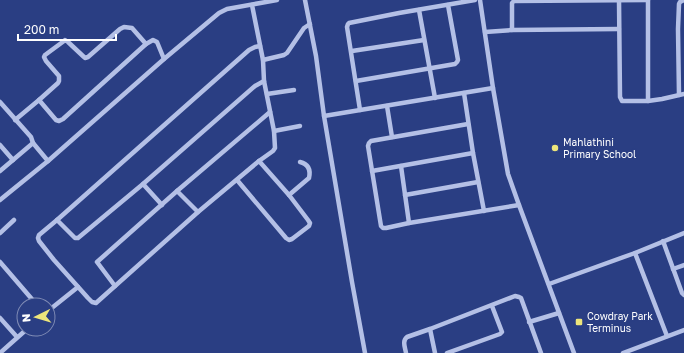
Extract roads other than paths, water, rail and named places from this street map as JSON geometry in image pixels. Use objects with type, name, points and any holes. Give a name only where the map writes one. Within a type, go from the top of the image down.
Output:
[{"type":"street","points":[[0,200],[48,161],[164,59],[219,13],[277,0]]},
{"type":"street","points":[[305,0],[317,63],[324,116],[365,353]]},
{"type":"street","points":[[360,110],[352,51],[347,27],[349,23],[475,0]]},
{"type":"street","points":[[480,0],[508,174],[518,205],[574,353]]},
{"type":"street","points":[[619,0],[620,99],[624,101],[648,101],[681,95],[678,29],[679,4],[684,0]]},
{"type":"street","points":[[512,30],[512,3],[514,1],[648,0],[648,101]]},
{"type":"street","points":[[252,5],[263,60],[264,81],[274,131],[275,148],[198,212],[96,303],[92,302],[54,260],[39,241],[39,235],[249,50],[260,46]]},
{"type":"street","points":[[356,82],[455,64],[458,60],[448,5]]},
{"type":"street","points":[[419,10],[435,98]]},
{"type":"street","points":[[263,60],[287,53],[304,28],[310,24]]},
{"type":"street","points":[[15,120],[58,83],[60,78],[59,76],[44,57],[64,41],[68,42],[86,58],[120,29],[128,27],[132,28],[146,44]]},
{"type":"street","points":[[485,32],[512,30],[619,29]]},
{"type":"street","points":[[678,29],[684,29]]},
{"type":"street","points":[[39,100],[56,120],[59,121],[146,44],[153,40],[157,42],[164,59]]},
{"type":"street","points":[[352,51],[424,40]]},
{"type":"street","points":[[57,220],[72,236],[78,238],[143,184],[255,86],[264,81]]},
{"type":"street","points":[[324,116],[493,88]]},
{"type":"street","points":[[267,94],[294,90]]},
{"type":"street","points":[[464,93],[468,124],[484,211]]},
{"type":"street","points":[[0,102],[31,137],[33,143],[48,161]]},
{"type":"street","points":[[387,106],[392,137]]},
{"type":"street","points":[[115,286],[97,262],[177,191],[270,112]]},
{"type":"street","points":[[468,124],[371,141],[369,143],[381,226],[386,228],[518,205]]},
{"type":"street","points":[[274,131],[300,126]]},
{"type":"street","points":[[0,171],[33,143]]},
{"type":"street","points":[[0,145],[13,160]]},
{"type":"street","points":[[372,170],[473,153]]},
{"type":"street","points":[[237,180],[289,240],[309,226],[310,223],[289,195],[259,161]]},
{"type":"street","points":[[289,195],[309,178],[310,174],[308,166],[300,162]]},
{"type":"street","points":[[401,166],[409,223]]},
{"type":"street","points":[[405,195],[478,182]]},
{"type":"street","points":[[143,184],[162,205]]},
{"type":"street","points":[[177,191],[198,212]]},
{"type":"street","points":[[0,233],[14,220]]},
{"type":"street","points":[[549,284],[684,233]]},
{"type":"street","points":[[663,241],[684,295]]},
{"type":"street","points":[[635,252],[667,336]]},
{"type":"street","points":[[0,262],[30,297]]},
{"type":"street","points":[[673,269],[684,265]]},
{"type":"street","points":[[56,305],[78,287]]},
{"type":"street","points":[[406,353],[404,339],[407,336],[430,329],[515,296],[519,296],[530,322],[540,353]]},
{"type":"street","points":[[447,353],[502,332],[492,306]]},
{"type":"street","points":[[530,322],[559,313]]},
{"type":"street","points":[[0,318],[16,336]]},
{"type":"street","points":[[430,329],[434,353]]},
{"type":"street","points":[[623,353],[684,330]]},
{"type":"street","points":[[0,353],[17,337]]},
{"type":"place","name":"Mahlathini Primary School","points":[[555,148]]},
{"type":"place","name":"Cowdray Park Terminus","points":[[579,322]]}]
